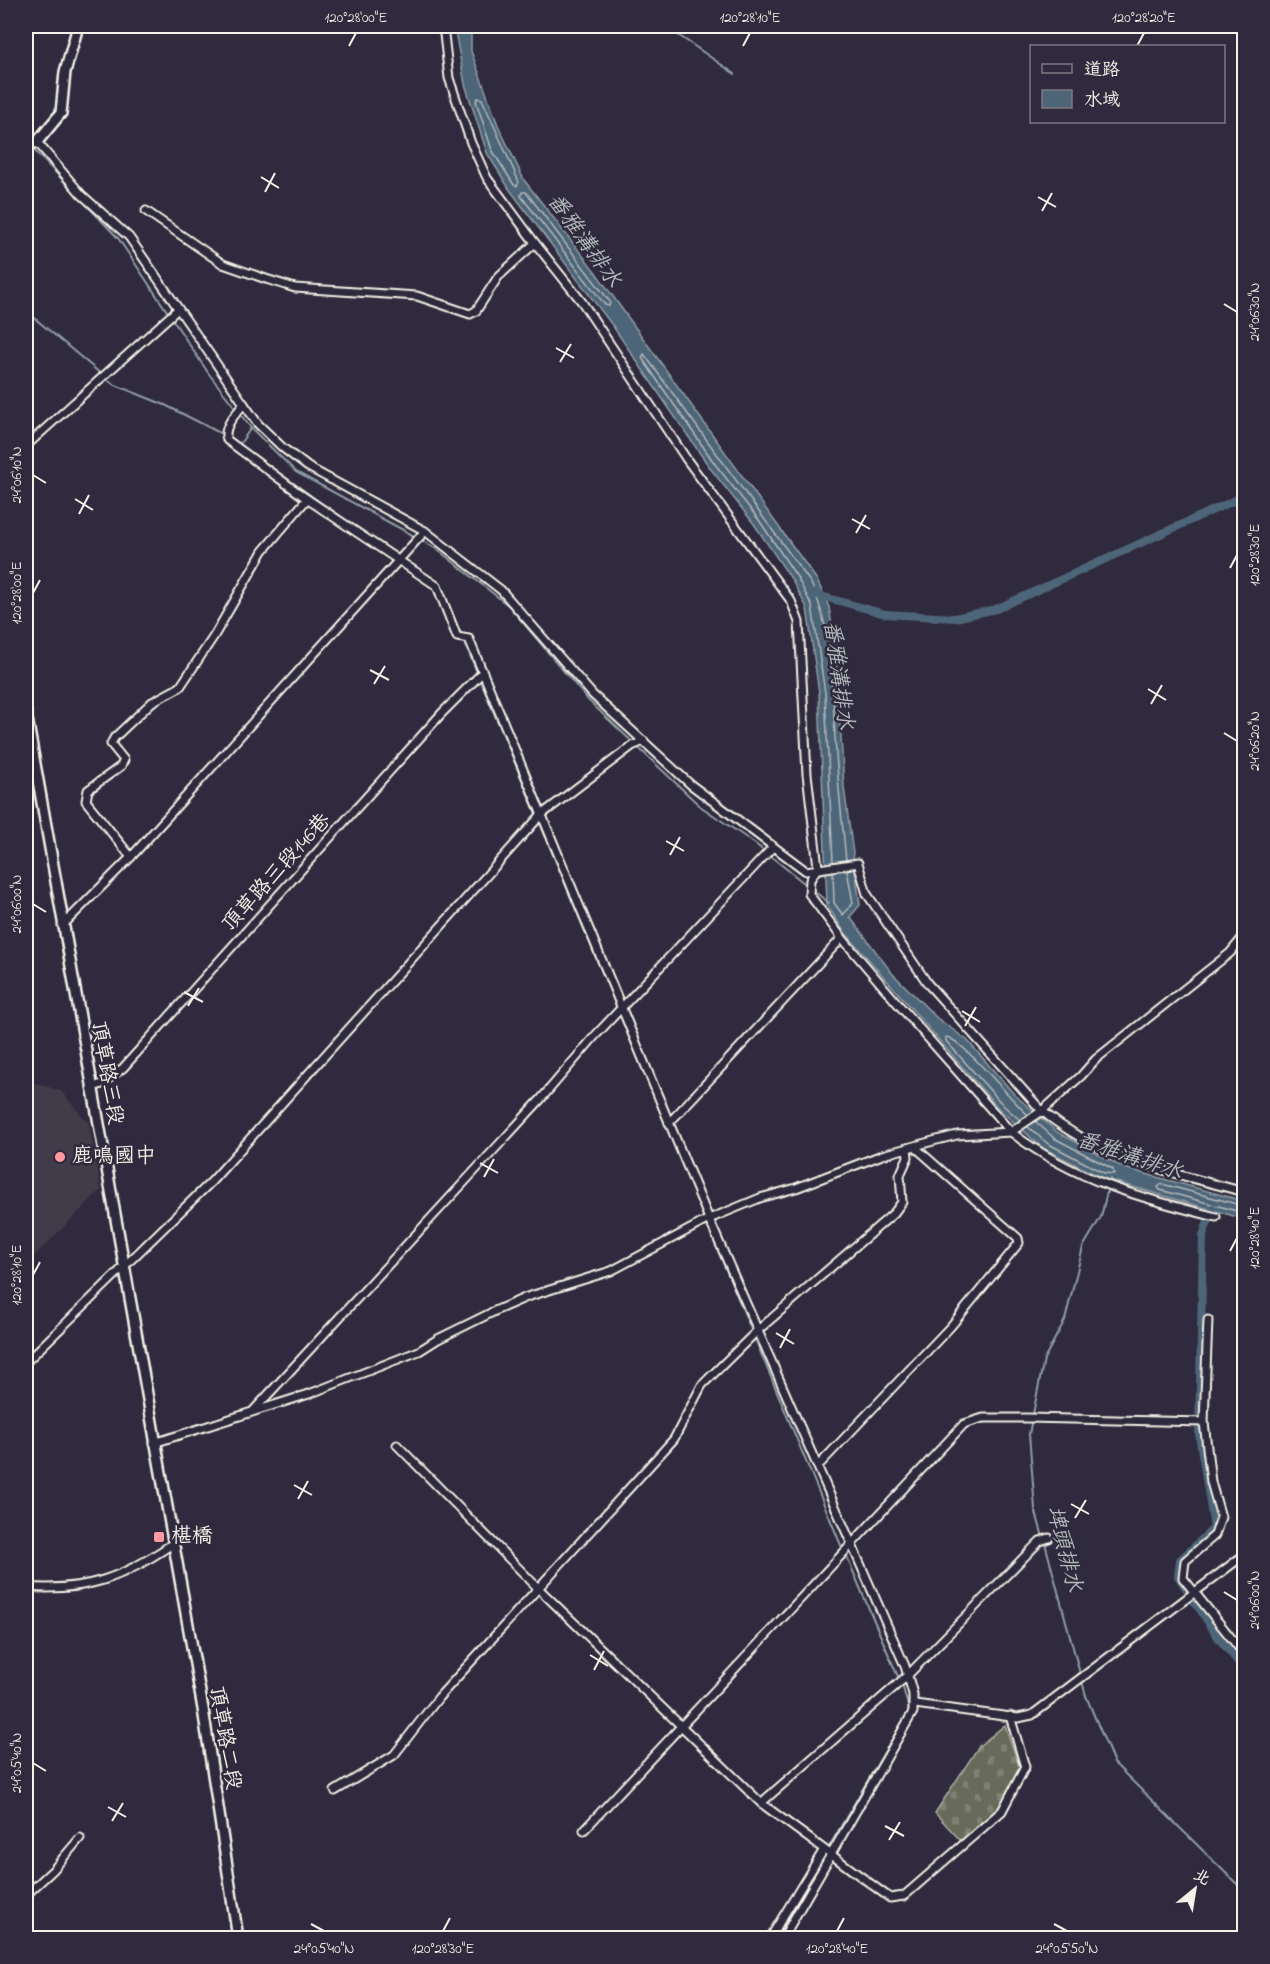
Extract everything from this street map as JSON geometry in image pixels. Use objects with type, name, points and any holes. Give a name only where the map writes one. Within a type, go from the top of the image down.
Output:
[{"type":"street","points":[[78,26],[65,72],[61,113],[32,144],[81,194],[129,237],[174,313],[258,424],[283,448],[308,467],[425,531],[501,590],[638,743],[769,852],[806,871],[818,867],[858,863],[867,894],[928,984],[1042,1111],[1086,1143],[1131,1162],[1245,1192]]},
{"type":"street","points":[[443,26],[448,78],[471,143],[487,178],[582,302],[687,460],[791,601],[799,622],[807,774],[818,867],[810,880],[808,889],[842,939],[1011,1132],[1032,1147],[1110,1188],[1216,1218]]},
{"type":"street","points":[[146,211],[223,264],[266,279],[295,288],[417,296],[470,314],[476,311],[498,277],[535,243]]},
{"type":"street","points":[[26,446],[174,313]]},
{"type":"street","points":[[244,404],[227,426],[225,434],[227,440],[396,561],[437,586],[457,638],[469,639],[709,1219],[818,1466],[907,1676],[915,1704],[827,1853],[783,1938]]},
{"type":"street","points":[[131,857],[86,801],[88,790],[121,766],[124,760],[111,744],[114,738],[152,702],[180,687],[214,636],[263,551],[307,499]]},
{"type":"street","points":[[62,926],[131,857],[425,531]]},
{"type":"street","name":"頂草路三段146巷","points":[[91,1088],[102,1084],[123,1068],[442,713],[483,672]]},
{"type":"street","name":"頂草路三段","points":[[26,713],[172,1544]]},
{"type":"street","points":[[26,1362],[212,1181],[541,815],[638,743]]},
{"type":"street","points":[[252,1412],[444,1205],[622,1007],[769,852]]},
{"type":"street","points":[[154,1443],[309,1394],[419,1351],[438,1339],[527,1297],[611,1271],[709,1219],[760,1198],[796,1188],[829,1174],[957,1135],[1011,1132],[1042,1111],[1081,1076],[1096,1059],[1230,953],[1245,936]]},
{"type":"street","points":[[669,1123],[842,939]]},
{"type":"street","points":[[335,1791],[394,1755],[440,1696],[674,1439],[702,1385],[757,1331],[894,1213],[902,1202],[900,1175],[911,1148]]},
{"type":"street","points":[[818,1466],[951,1326],[1019,1243],[1018,1238],[911,1148]]},
{"type":"street","points":[[1208,1320],[1200,1422],[1211,1482],[1221,1517],[1215,1535],[1184,1566],[1183,1578],[1245,1654]]},
{"type":"street","points":[[584,1830],[964,1424],[983,1418],[1200,1422]]},
{"type":"street","points":[[397,1445],[537,1587],[761,1803],[890,1898],[904,1896],[1002,1811],[1025,1767],[1010,1716]]},
{"type":"street","points":[[761,1803],[907,1676],[1040,1541],[1049,1538]]},
{"type":"street","points":[[26,1587],[77,1588],[100,1582],[143,1564],[172,1544]]},
{"type":"street","name":"頂草路二段","points":[[172,1544],[203,1709],[238,1938]]},
{"type":"street","points":[[915,1704],[1010,1716],[1032,1715],[1245,1555]]},
{"type":"street","points":[[26,1895],[53,1870],[80,1838]]},
{"type":"street","points":[[770,1938],[827,1853]]},
{"type":"shaded area","name":"鹿鳴國中","points":[[26,1080],[61,1091],[89,1124],[101,1190],[26,1264]]},
{"type":"green space","points":[[1005,1725],[1021,1771],[1005,1801],[962,1842],[935,1813],[979,1746]]},
{"type":"water","name":"番雅溝排水","points":[[454,26],[471,26],[471,51],[498,125],[524,180],[594,270],[817,580],[829,607],[836,652],[844,787],[860,905],[850,917],[892,973],[937,1018],[967,1040],[1015,1095],[1057,1132],[1124,1168],[1244,1201],[1244,1219],[1102,1178],[1043,1148],[1000,1110],[843,930],[827,905],[819,693],[807,608],[792,580],[754,524],[710,468],[612,325],[510,190],[487,153],[465,84]]},
{"type":"waterway","points":[[665,26],[735,74]]},
{"type":"waterway","points":[[32,148],[118,238],[209,374],[251,428],[296,472],[416,537]]},
{"type":"waterway","points":[[26,311],[101,374]]},
{"type":"waterway","points":[[105,378],[113,384],[165,405],[224,435]]},
{"type":"waterway","points":[[251,428],[239,445],[350,523]]},
{"type":"waterway","points":[[814,594],[885,614],[955,618],[996,609],[1244,496]]},
{"type":"waterway","points":[[421,540],[438,550],[509,606],[589,701],[700,806],[754,843],[829,903]]},
{"type":"waterway","points":[[441,587],[462,636]]},
{"type":"waterway","points":[[464,641],[537,816]]},
{"type":"waterway","points":[[539,821],[843,1550]]},
{"type":"waterway","name":"埤頭排水","points":[[1043,1537],[1035,1509],[1029,1434],[1044,1359],[1065,1320],[1083,1247],[1101,1217],[1110,1179]]},
{"type":"waterway","points":[[1213,1208],[1203,1235],[1199,1434],[1214,1528],[1180,1560],[1178,1576],[1220,1640],[1244,1669]]},
{"type":"waterway","name":"埤頭排水","points":[[1045,1543],[1086,1696],[1114,1763],[1244,1891]]},
{"type":"waterway","points":[[846,1555],[899,1679]]},
{"type":"waterway","points":[[827,1850],[909,1710],[902,1684]]},
{"type":"waterway","points":[[776,1938],[818,1866]]},
{"type":"place","name":"鹿鳴國中","points":[[60,1157]]},
{"type":"place","name":"椹橋","points":[[159,1537]]}]
